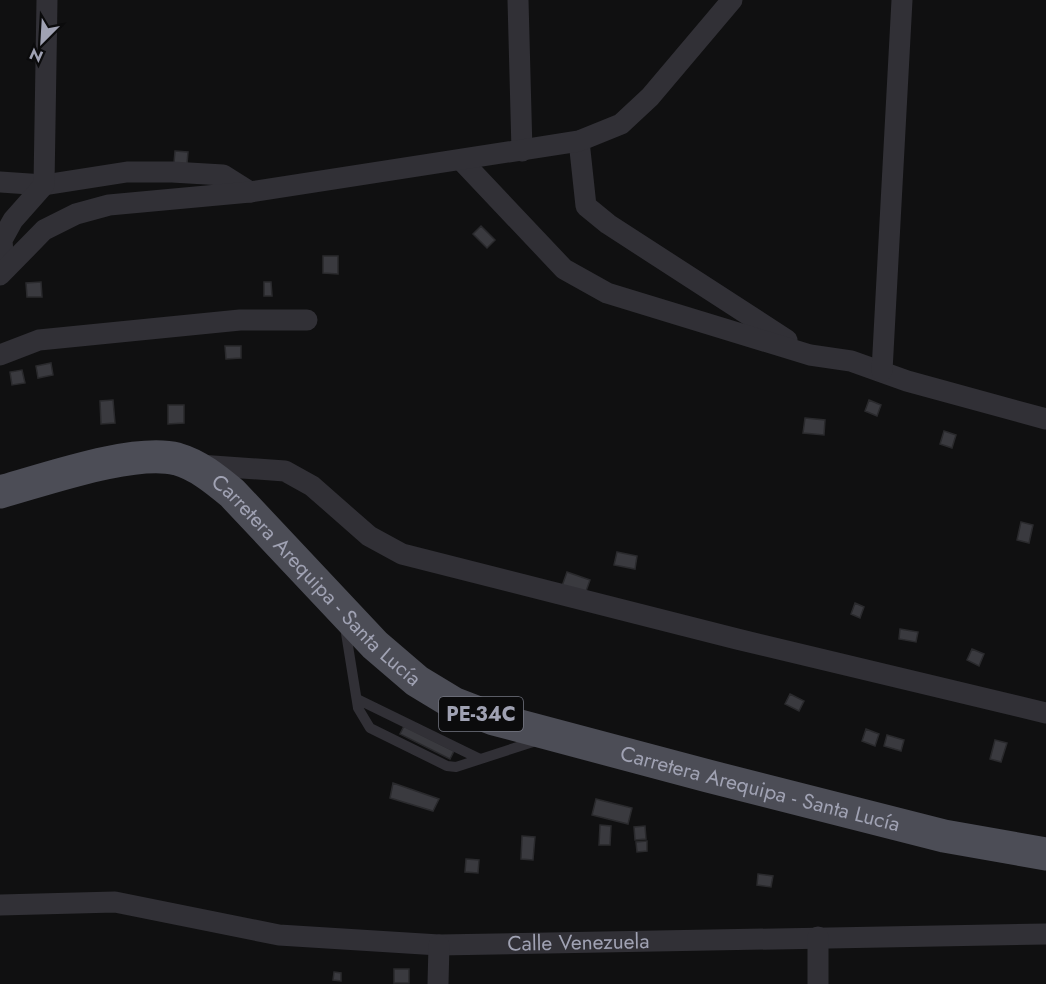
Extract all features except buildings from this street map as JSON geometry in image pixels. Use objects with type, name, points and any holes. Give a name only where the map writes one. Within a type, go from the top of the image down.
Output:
[{"type":"main road","name":"Carretera Arequipa - Santa Lucía","points":[[0,492],[138,458],[162,457],[192,465],[213,477],[232,493],[399,666],[435,692],[494,719],[944,836],[1046,854]]},
{"type":"street","points":[[2,272],[2,240],[13,220],[44,185],[47,0]]},
{"type":"street","points":[[518,0],[522,150]]},
{"type":"street","points":[[2,272],[44,230],[76,214],[109,205],[250,192],[579,141],[621,124],[636,111],[732,0]]},
{"type":"street","points":[[882,371],[902,0]]},
{"type":"street","points":[[579,141],[586,206],[638,244],[810,355]]},
{"type":"street","points":[[462,160],[564,269],[607,293],[810,355],[851,361],[940,391],[1046,419]]},
{"type":"street","points":[[0,182],[44,185],[127,172],[172,172],[224,175],[250,192]]},
{"type":"street","points":[[0,356],[39,340],[240,320],[307,320]]},
{"type":"street","points":[[192,465],[285,471],[312,486],[369,536],[402,554],[736,639],[1046,713]]},
{"type":"street","name":"Calle Venezuela","points":[[0,905],[115,902],[279,935],[439,945],[1046,934]]},
{"type":"street","points":[[818,937],[818,984]]},
{"type":"street","points":[[438,984],[439,945]]},
{"type":"lane","points":[[344,611],[357,699],[370,728],[447,766],[456,767],[553,735]]},
{"type":"lane","points":[[357,699],[480,759]]}]
